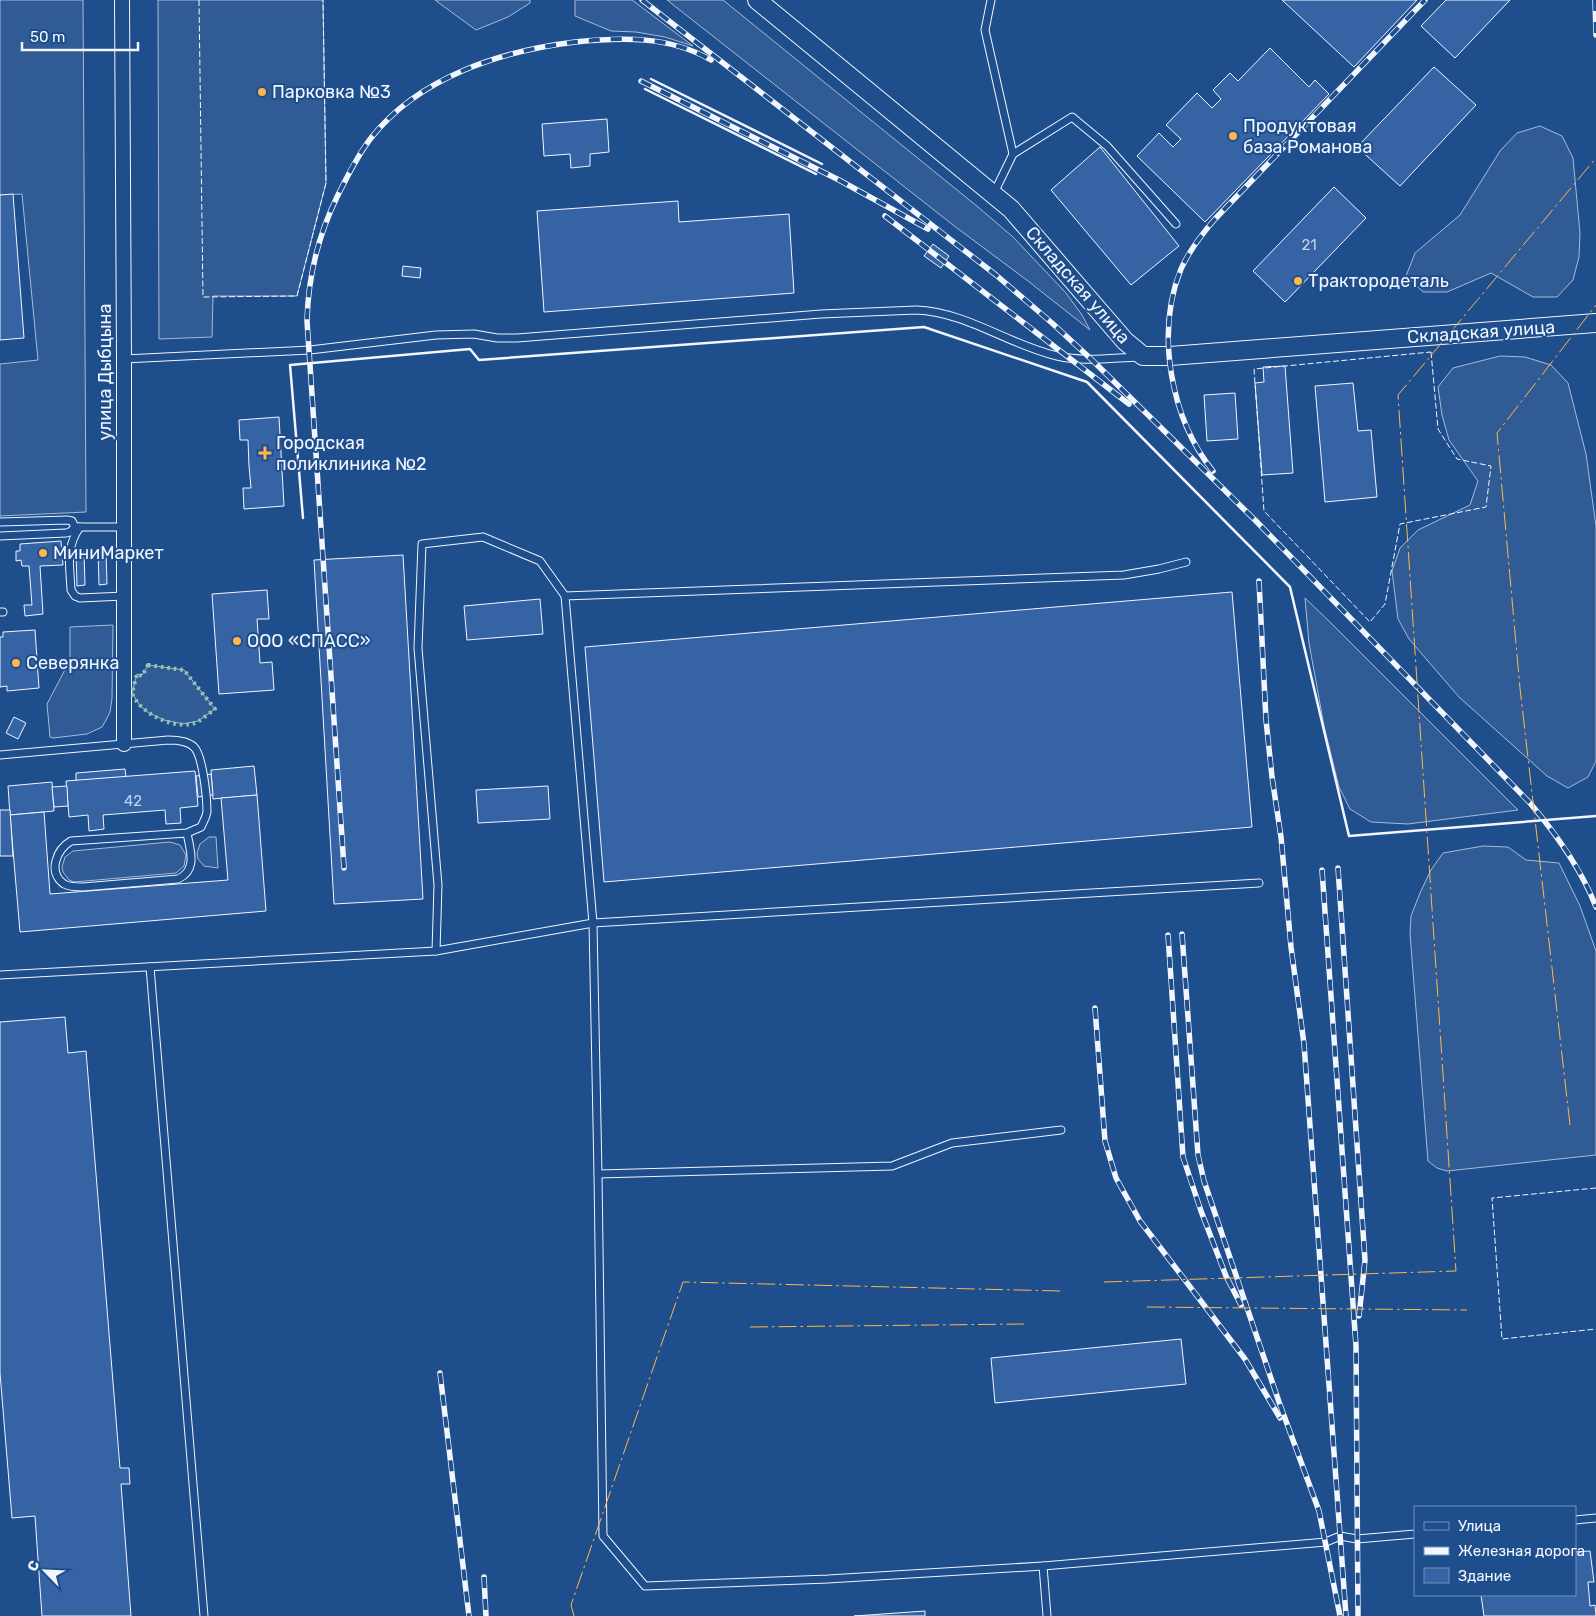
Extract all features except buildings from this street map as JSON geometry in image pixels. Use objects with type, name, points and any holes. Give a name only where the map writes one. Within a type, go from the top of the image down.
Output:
[{"type":"street","name":"улица Дыбцына","points":[[122,0],[124,744]]},
{"type":"street","name":"Складская улица","points":[[757,0],[994,193],[1022,221],[1125,341],[1143,356],[1170,356],[1596,323]]},
{"type":"lane","points":[[991,0],[985,30],[1013,154]]},
{"type":"lane","points":[[994,193],[1013,154],[1072,117],[1107,146],[1176,224]]},
{"type":"lane","points":[[124,360],[310,350],[436,335],[474,334],[498,338],[518,338],[821,314],[916,310],[931,311],[956,317],[1056,356],[1091,359],[1143,356]]},
{"type":"lane","points":[[0,522],[67,520],[72,521],[78,527]]},
{"type":"lane","points":[[78,527],[70,548],[72,593],[80,598],[124,596]]},
{"type":"lane","points":[[0,536],[66,533],[78,527],[124,527]]},
{"type":"lane","points":[[436,951],[438,885],[418,648],[422,544],[483,537],[540,561],[565,596],[592,923],[603,1536],[645,1586],[828,1579],[1043,1566],[1326,1542],[1340,1536],[1357,1539],[1414,1534]]},
{"type":"lane","points":[[565,596],[1124,576],[1186,562]]},
{"type":"lane","points":[[0,754],[176,740],[193,746],[199,754],[202,764],[207,812],[201,827],[187,833],[71,841],[64,845],[56,859],[55,869],[57,876],[64,884],[72,887],[83,887],[178,879],[186,876],[190,869],[191,860],[187,833]]},
{"type":"lane","points":[[0,975],[436,951],[592,923],[1259,883]]},
{"type":"lane","points":[[150,966],[204,1616]]},
{"type":"lane","points":[[598,1174],[892,1166],[952,1143],[1060,1130]]},
{"type":"lane","points":[[1576,1520],[1596,1518]]},
{"type":"lane","points":[[1043,1566],[1048,1616]]},
{"type":"shaded area","points":[[0,0],[83,0],[86,512],[0,516],[0,364],[38,360],[22,194],[0,195]]},
{"type":"shaded area","name":"Парковка №3","points":[[158,0],[323,0],[326,183],[297,296],[213,296],[212,337],[159,339]]},
{"type":"shaded area","points":[[435,0],[530,0],[530,3],[508,17],[476,30]]},
{"type":"shaded area","points":[[575,0],[632,0],[693,46],[665,37],[636,32],[611,31],[575,16]]},
{"type":"shaded area","points":[[667,0],[723,0],[1013,237],[1066,293],[1090,330],[953,225]]},
{"type":"shaded area","points":[[1540,126],[1562,136],[1573,158],[1580,233],[1579,257],[1573,280],[1557,297],[1533,297],[1491,273],[1447,292],[1423,292],[1406,276],[1415,253],[1460,215],[1500,151],[1517,133]]},
{"type":"shaded area","points":[[1500,356],[1525,357],[1551,365],[1568,383],[1586,454],[1596,526],[1596,761],[1588,777],[1568,788],[1547,776],[1459,697],[1409,639],[1398,619],[1392,571],[1400,548],[1418,530],[1470,505],[1478,481],[1449,440],[1442,415],[1438,387],[1453,368]]},
{"type":"shaded area","points":[[1305,598],[1518,810],[1408,824],[1371,822],[1350,809],[1339,787],[1324,726],[1309,643]]},
{"type":"shaded area","points":[[113,625],[112,699],[110,712],[105,722],[102,727],[87,734],[50,737],[47,704],[70,660],[70,627]]},
{"type":"shaded area","points":[[148,665],[184,670],[215,709],[198,721],[183,724],[164,720],[149,713],[140,706],[132,693],[137,674],[142,675]]},
{"type":"shaded area","points":[[209,837],[216,837],[218,868],[204,866],[198,859],[197,853],[200,844]]},
{"type":"shaded area","points":[[170,842],[180,845],[186,855],[184,866],[176,873],[74,882],[69,880],[63,872],[62,867],[65,857],[73,851]]},
{"type":"shaded area","points":[[1483,846],[1508,847],[1526,860],[1559,863],[1580,906],[1596,951],[1596,1155],[1447,1171],[1437,1168],[1428,1161],[1410,934],[1411,916],[1431,870],[1443,853]]},
{"type":"railway","points":[[642,0],[996,275],[1091,359],[1256,521],[1530,803],[1567,852],[1583,879],[1596,907]]},
{"type":"railway","points":[[1213,471],[1198,450],[1187,426],[1178,401],[1172,374],[1169,320],[1173,294],[1181,269],[1196,243],[1215,219],[1425,0]]},
{"type":"railway","points":[[1595,0],[1596,35]]},
{"type":"railway","points":[[344,868],[307,321],[309,289],[315,258],[330,212],[353,167],[371,138],[391,117],[413,99],[437,83],[463,70],[491,60],[547,46],[610,39],[662,42],[679,46],[711,60]]},
{"type":"railway","points":[[641,81],[839,180],[928,229]]},
{"type":"railway","points":[[885,216],[1129,404]]},
{"type":"railway","points":[[1259,581],[1266,720],[1281,837],[1291,947],[1304,1044],[1346,1616]]},
{"type":"railway","points":[[1338,868],[1365,1260],[1359,1316]]},
{"type":"railway","points":[[1322,870],[1356,1346],[1358,1616]]},
{"type":"railway","points":[[1182,934],[1198,1155],[1204,1181],[1279,1402],[1319,1511],[1340,1616]]},
{"type":"railway","points":[[1168,935],[1183,1157],[1226,1276],[1241,1305]]},
{"type":"railway","points":[[1095,1008],[1105,1141],[1116,1178],[1140,1221],[1245,1359],[1280,1418]]},
{"type":"railway","points":[[440,1373],[469,1616]]},
{"type":"railway","points":[[484,1577],[486,1616]]},
{"type":"hedge","points":[[148,665],[184,670],[215,709],[198,722],[183,725],[165,721],[149,713],[132,693],[137,674],[142,676],[148,665]]},
{"type":"fence","points":[[199,0],[203,297],[297,296],[326,183],[323,0]]},
{"type":"fence","points":[[1431,352],[1438,429],[1457,459],[1491,466],[1486,507],[1400,524],[1385,604],[1370,622],[1264,511],[1254,369],[1431,352]]},
{"type":"fence","points":[[1596,1188],[1492,1198],[1502,1339],[1596,1329]]},
{"type":"wall","points":[[651,79],[822,164]]},
{"type":"wall","points":[[645,89],[816,174]]},
{"type":"wall","points":[[303,518],[290,365],[470,349],[479,360],[924,327],[1087,382],[1290,587],[1349,836],[1596,816]]},
{"type":"power","points":[[1104,1282],[1456,1271],[1398,395],[1596,158]]},
{"type":"power","points":[[1570,1125],[1520,688],[1497,433],[1596,305]]},
{"type":"power","points":[[574,1616],[571,1605],[683,1282],[1060,1291]]},
{"type":"power","points":[[1147,1307],[1467,1310]]},
{"type":"power","points":[[750,1327],[1024,1324]]},
{"type":"place","name":"Парковка №3","points":[[262,92]]},
{"type":"place","name":"Продуктовая база Романова","points":[[1233,136]]},
{"type":"place","name":"Трактородеталь","points":[[1298,281]]},
{"type":"place","name":"Городская поликлиника №2","points":[[265,453]]},
{"type":"place","name":"MиниMаркет","points":[[43,553]]},
{"type":"place","name":"ООО «СПАСС»","points":[[237,641]]},
{"type":"place","name":"Северянка","points":[[16,663]]}]
